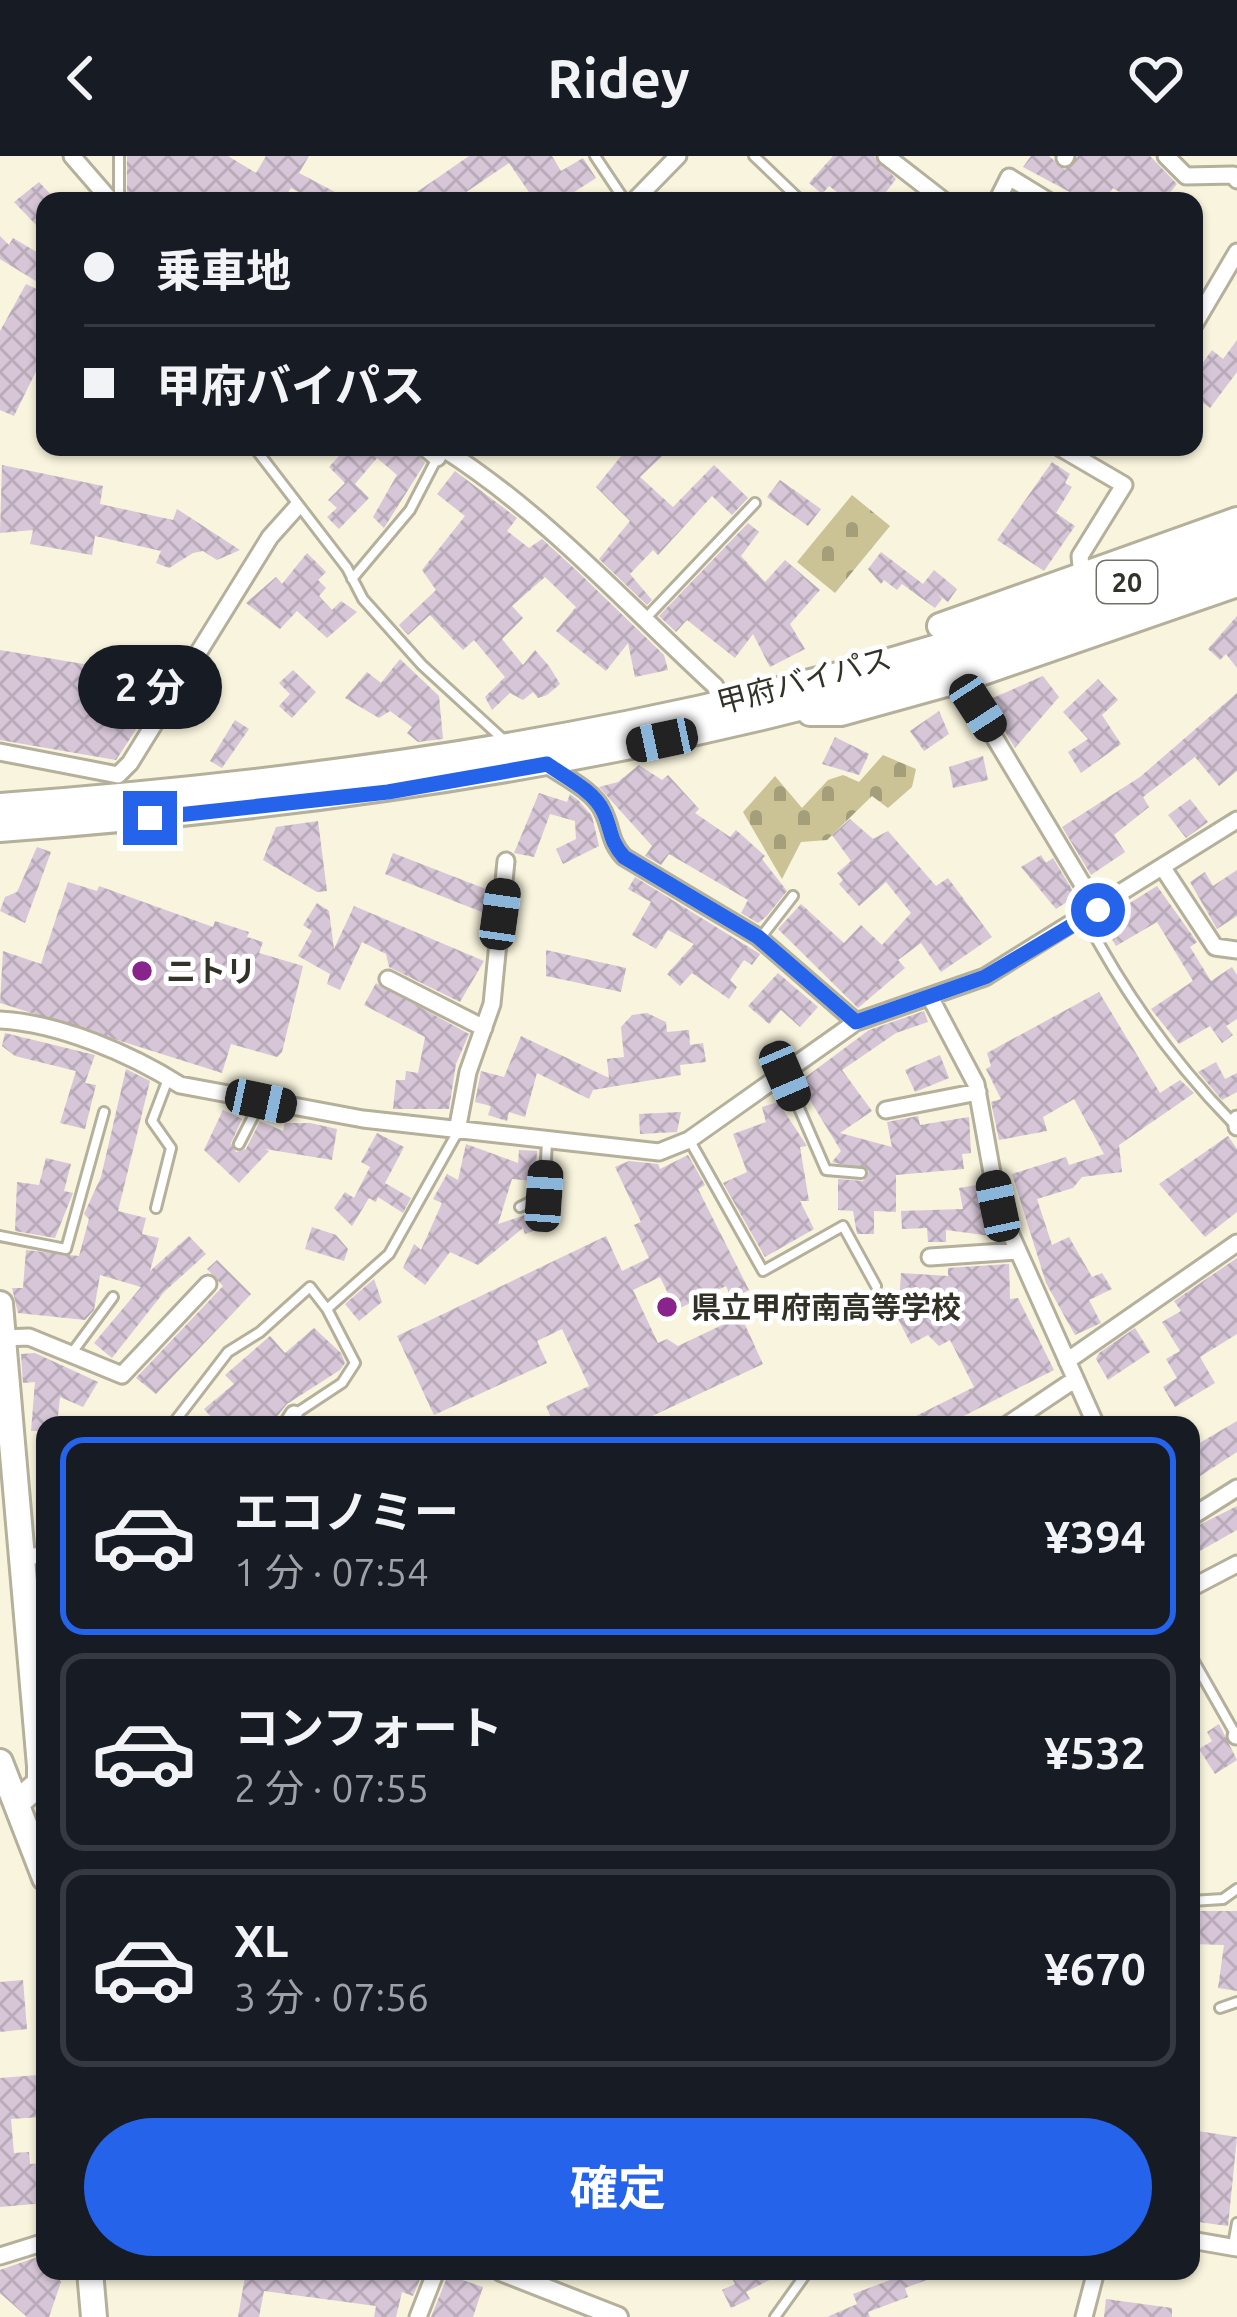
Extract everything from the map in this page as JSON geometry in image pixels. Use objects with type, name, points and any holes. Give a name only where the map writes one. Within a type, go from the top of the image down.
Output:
[{"type":"main road","points":[[747,698],[815,662],[946,625],[1237,520]]},
{"type":"main road","name":"甲府バイパス","points":[[0,806],[166,794],[511,748],[722,704],[1020,631],[1237,541]]},
{"type":"main road","name":"甲府バイパス","points":[[0,829],[388,792],[547,764],[781,712],[1020,631],[1237,566]]},
{"type":"main road","points":[[781,712],[841,713],[960,680],[1237,584]]},
{"type":"main road","points":[[0,1304],[34,1556],[36,1608]]},
{"type":"main road","points":[[0,1762],[36,1853]]},
{"type":"main road","points":[[18,1802],[36,1786]]},
{"type":"main road","points":[[91,2280],[94,2317]]},
{"type":"street","points":[[72,156],[106,192]]},
{"type":"street","points":[[643,192],[678,156]]},
{"type":"street","points":[[886,156],[932,192]]},
{"type":"street","points":[[1166,156],[1186,176],[1237,180]]},
{"type":"street","points":[[1002,192],[1009,177],[1033,192]]},
{"type":"street","points":[[1203,310],[1237,252]]},
{"type":"street","points":[[446,456],[556,533],[715,686],[722,704]]},
{"type":"street","points":[[1074,456],[1124,485],[1080,556],[1082,577]]},
{"type":"street","points":[[0,752],[118,775],[130,764],[270,537],[296,508]]},
{"type":"street","points":[[960,680],[1092,914]]},
{"type":"street","points":[[547,764],[595,800],[604,812],[610,842],[624,857],[760,939],[856,1022]]},
{"type":"street","points":[[0,1020],[61,1033],[169,1078],[261,1101],[458,1131],[659,1153],[689,1140],[856,1022],[985,977],[1237,820]]},
{"type":"street","points":[[458,1131],[468,1072],[492,1004],[506,861]]},
{"type":"street","points":[[1163,868],[1215,947],[1237,950]]},
{"type":"street","points":[[388,979],[484,1028]]},
{"type":"street","points":[[930,997],[978,1091],[998,1206],[1092,1416]]},
{"type":"street","points":[[886,1110],[978,1091]]},
{"type":"street","points":[[1067,1361],[1237,1243]]},
{"type":"street","points":[[930,1257],[1018,1251]]},
{"type":"street","points":[[3,1338],[28,1337],[122,1375],[208,1284]]},
{"type":"street","points":[[1020,1416],[1074,1380]]},
{"type":"street","points":[[1200,1511],[1237,1488]]},
{"type":"street","points":[[1200,1583],[1237,1564]]},
{"type":"street","points":[[1200,2241],[1235,2247]]},
{"type":"street","points":[[0,2256],[36,2245]]},
{"type":"street","points":[[418,2317],[432,2280]]},
{"type":"street","points":[[530,2280],[618,2317]]},
{"type":"street","points":[[1084,2317],[1094,2280]]},
{"type":"lane","points":[[116,192],[119,156]]},
{"type":"lane","points":[[595,156],[619,192]]},
{"type":"lane","points":[[754,156],[792,192]]},
{"type":"lane","points":[[260,456],[363,599],[422,665],[511,748]]},
{"type":"lane","points":[[352,579],[410,510],[434,456]]},
{"type":"lane","points":[[644,620],[755,502]]},
{"type":"lane","points":[[760,939],[793,896]]},
{"type":"lane","points":[[1092,914],[1123,991],[1196,1085],[1236,1123]]},
{"type":"lane","points":[[785,1076],[826,1170],[861,1172]]},
{"type":"lane","points":[[156,1208],[171,1148],[152,1121],[169,1078]]},
{"type":"lane","points":[[239,1144],[261,1101]]},
{"type":"lane","points":[[0,1236],[66,1249],[104,1112]]},
{"type":"lane","points":[[327,1309],[389,1254],[444,1164],[458,1131]]},
{"type":"lane","points":[[689,1140],[763,1271],[843,1226],[876,1286]]},
{"type":"lane","points":[[520,1207],[544,1196],[547,1142]]},
{"type":"lane","points":[[179,1416],[228,1352],[260,1332],[310,1287],[356,1363],[342,1383],[297,1416]]},
{"type":"lane","points":[[71,1354],[113,1298]]},
{"type":"lane","points":[[1200,1672],[1237,1736]]},
{"type":"lane","points":[[1200,1900],[1223,1899],[1237,1889]]},
{"type":"lane","points":[[1220,2008],[1237,2002]]},
{"type":"lane","points":[[1235,2247],[1237,2223]]},
{"type":"lane","points":[[775,2317],[802,2280]]},
{"type":"green space","points":[[852,495],[890,526],[835,593],[797,562]]},
{"type":"green space","points":[[883,755],[916,769],[912,787],[888,808],[872,796],[827,840],[801,842],[782,879],[743,812],[775,776],[802,808],[828,780],[843,775],[859,782]]},
{"type":"building","points":[[127,156],[228,156],[256,173],[266,156],[309,156],[299,173],[335,192],[291,188],[288,192],[127,192]]},
{"type":"building","points":[[469,156],[552,156],[561,171],[583,158],[596,178],[574,192],[529,192],[509,163],[466,192],[417,192]]},
{"type":"building","points":[[833,156],[874,156],[896,179],[886,192],[837,192],[829,186],[820,192],[809,183]]},
{"type":"building","points":[[1031,156],[1049,156],[1065,170],[1078,156],[1150,156],[1177,184],[1170,192],[1113,188],[1110,192],[1070,192],[1023,167]]},
{"type":"building","points":[[39,182],[48,192],[36,192],[36,225],[14,202]]},
{"type":"building","points":[[0,236],[9,245],[13,238],[36,252],[36,281],[0,259]]},
{"type":"building","points":[[26,284],[36,289],[36,371],[14,416],[0,410],[0,331]]},
{"type":"building","points":[[1237,340],[1237,372],[1210,408],[1203,403],[1203,362],[1212,350],[1223,359]]},
{"type":"building","points":[[339,456],[418,456],[425,463],[384,528],[373,517],[397,475],[377,458],[355,484],[369,498],[339,529],[327,517],[337,508],[328,500],[345,483],[329,467]]},
{"type":"building","points":[[621,456],[662,456],[640,477],[673,507],[714,465],[748,498],[732,515],[712,496],[658,555],[653,550],[630,574],[652,600],[647,605],[599,559],[630,521],[596,487]]},
{"type":"building","points":[[1052,462],[1070,474],[1065,483],[1072,487],[1056,513],[1075,526],[1044,571],[997,540]]},
{"type":"building","points":[[2,465],[103,486],[100,504],[173,520],[177,509],[240,550],[217,560],[203,551],[193,553],[169,568],[156,563],[161,551],[95,536],[92,555],[30,544],[33,530],[0,533]]},
{"type":"building","points":[[455,471],[517,518],[507,531],[529,548],[542,539],[576,570],[664,655],[668,670],[635,677],[628,643],[606,671],[556,631],[576,607],[545,577],[512,606],[523,618],[502,639],[523,665],[535,650],[549,666],[560,684],[547,695],[538,698],[533,692],[523,700],[510,693],[492,710],[485,697],[505,677],[474,640],[463,650],[430,615],[408,635],[399,625],[436,590],[422,570],[465,516],[437,494]]},
{"type":"building","points":[[780,480],[821,509],[808,526],[767,497]]},
{"type":"building","points":[[748,523],[759,532],[741,556],[765,582],[785,560],[820,590],[790,624],[805,649],[770,667],[753,634],[735,658],[687,620],[676,632],[659,616]]},
{"type":"building","points":[[881,552],[923,584],[934,570],[957,589],[948,602],[938,595],[942,599],[935,608],[902,584],[897,590],[884,580],[881,584],[868,569]]},
{"type":"building","points":[[307,553],[326,572],[318,580],[326,588],[319,596],[332,610],[341,601],[357,612],[327,638],[297,611],[280,629],[246,603],[276,577],[282,584]]},
{"type":"building","points":[[1237,616],[1237,668],[1226,654],[1220,660],[1208,649]]},
{"type":"building","points":[[0,650],[149,675],[146,693],[158,696],[116,760],[0,740]]},
{"type":"building","points":[[400,659],[439,696],[443,739],[418,742],[407,733],[412,727],[390,711],[379,718],[345,698],[367,672],[381,683]]},
{"type":"building","points":[[293,670],[316,692],[292,718],[279,706],[290,694],[279,683]]},
{"type":"building","points":[[1043,676],[1059,697],[1015,748],[986,701]]},
{"type":"building","points":[[1098,679],[1118,700],[1102,715],[1121,744],[1081,773],[1068,752],[1088,739],[1063,712]]},
{"type":"building","points":[[1237,693],[1237,771],[1219,786],[1195,757],[1143,797],[1149,807],[1114,835],[1125,852],[1091,875],[1062,827],[1140,777]]},
{"type":"building","points":[[939,711],[949,734],[924,751],[910,731]]},
{"type":"building","points":[[235,720],[249,729],[222,768],[210,761]]},
{"type":"building","points":[[835,737],[869,754],[859,775],[822,764]]},
{"type":"building","points":[[983,756],[988,780],[953,788],[949,767]]},
{"type":"building","points":[[639,765],[662,780],[668,775],[699,809],[695,813],[730,837],[736,830],[765,856],[762,859],[787,891],[766,917],[758,923],[741,913],[748,900],[669,854],[661,865],[645,856],[652,846],[599,787],[618,782]]},
{"type":"building","points":[[539,793],[567,802],[570,794],[578,800],[592,816],[599,846],[563,864],[556,849],[576,839],[575,821],[550,814],[534,857],[514,853]]},
{"type":"building","points":[[1190,799],[1208,822],[1186,838],[1168,815]]},
{"type":"building","points":[[850,819],[873,839],[888,831],[936,886],[948,878],[992,937],[941,972],[921,943],[898,960],[905,968],[858,1008],[778,929],[801,904],[844,943],[861,925],[882,945],[911,913],[886,882],[859,906],[839,884],[843,880],[837,873],[851,861],[832,835]]},
{"type":"building","points":[[318,821],[327,891],[317,892],[263,860],[276,827]]},
{"type":"building","points":[[37,847],[51,852],[25,923],[0,911],[5,897],[17,892]]},
{"type":"building","points":[[393,853],[491,891],[482,912],[385,874]]},
{"type":"building","points":[[1041,855],[1046,863],[1053,858],[1076,896],[1056,909],[1021,867]]},
{"type":"building","points":[[1237,870],[1237,916],[1217,929],[1190,882],[1205,872],[1213,886]]},
{"type":"building","points":[[635,877],[760,954],[752,965],[744,960],[730,980],[737,987],[729,999],[692,973],[680,986],[667,974],[694,944],[668,930],[656,949],[632,935],[651,902],[628,889]]},
{"type":"building","points":[[68,882],[97,891],[99,886],[213,927],[215,921],[249,932],[247,937],[263,942],[259,953],[303,966],[282,1052],[277,1057],[231,1044],[222,1073],[0,1003],[3,951],[41,964]]},
{"type":"building","points":[[1157,886],[1197,942],[1190,947],[1211,981],[1232,967],[1237,975],[1237,1019],[1226,1026],[1233,1035],[1222,1043],[1210,1026],[1179,1044],[1151,1009],[1193,981],[1157,922],[1116,946],[1101,921]]},
{"type":"building","points":[[317,903],[329,911],[334,949],[354,906],[484,961],[460,1002],[389,967],[386,954],[362,942],[340,990],[327,984],[330,974],[298,956],[312,931],[303,925]]},
{"type":"building","points":[[546,950],[626,968],[621,992],[546,976]]},
{"type":"building","points":[[778,973],[818,1007],[800,1027],[781,1010],[769,1024],[748,1006]]},
{"type":"building","points":[[376,983],[469,1034],[456,1064],[449,1109],[393,1109],[396,1080],[405,1080],[406,1071],[418,1073],[425,1037],[364,1005]]},
{"type":"building","points":[[1099,992],[1160,1093],[1180,1080],[1194,1093],[1119,1145],[1122,1172],[1082,1177],[1073,1188],[1037,1199],[1052,1245],[1069,1237],[1092,1277],[1102,1273],[1112,1289],[1089,1300],[1101,1323],[1075,1335],[1046,1283],[1012,1174],[1066,1157],[1069,1165],[1104,1154],[1074,1099],[1043,1117],[1047,1131],[999,1140],[991,1102],[1001,1099],[986,1069],[991,1066],[987,1053]]},
{"type":"building","points":[[924,1011],[928,1022],[896,1033],[842,1070],[872,1111],[840,1133],[892,1147],[887,1122],[918,1116],[920,1125],[969,1117],[971,1153],[962,1154],[964,1169],[896,1175],[896,1212],[874,1211],[874,1234],[857,1234],[853,1211],[838,1210],[838,1179],[863,1181],[869,1171],[832,1162],[841,1151],[799,1082],[869,1030]]},
{"type":"building","points":[[647,1013],[666,1022],[667,1032],[689,1030],[690,1045],[703,1043],[706,1062],[680,1065],[681,1075],[593,1090],[589,1099],[537,1073],[525,1117],[509,1112],[507,1121],[488,1115],[491,1106],[475,1102],[481,1071],[504,1077],[521,1036],[609,1078],[607,1059],[624,1057],[621,1027],[632,1015]]},
{"type":"building","points":[[5,1033],[95,1055],[85,1083],[96,1085],[85,1129],[60,1123],[76,1071],[15,1056],[2,1046]]},
{"type":"building","points":[[940,1055],[949,1078],[915,1092],[905,1070]]},
{"type":"building","points":[[1216,1062],[1225,1079],[1237,1073],[1237,1092],[1222,1100],[1198,1072]]},
{"type":"building","points":[[126,1069],[150,1081],[118,1211],[146,1218],[142,1234],[159,1238],[150,1271],[189,1236],[206,1254],[164,1292],[112,1358],[94,1343],[141,1287],[100,1275],[94,1310],[85,1320],[18,1313],[12,1288],[23,1288],[26,1250],[79,1256],[89,1219],[84,1214],[101,1177]]},
{"type":"building","points":[[778,1102],[807,1146],[800,1147],[809,1201],[800,1201],[814,1229],[765,1257],[723,1183],[747,1172],[733,1134],[766,1122],[762,1107]]},
{"type":"building","points":[[223,1110],[242,1119],[231,1143],[236,1152],[246,1149],[260,1121],[283,1131],[285,1123],[310,1123],[337,1129],[332,1160],[265,1149],[269,1151],[239,1183],[204,1150]]},
{"type":"building","points":[[681,1112],[677,1132],[640,1134],[639,1114]]},
{"type":"building","points":[[377,1133],[404,1147],[385,1183],[411,1198],[403,1213],[378,1197],[376,1202],[369,1198],[352,1226],[334,1208],[345,1192],[354,1198],[370,1167],[361,1162]]},
{"type":"building","points":[[1228,1136],[1237,1149],[1237,1212],[1205,1237],[1159,1184]]},
{"type":"building","points":[[466,1144],[518,1163],[519,1150],[537,1151],[535,1181],[512,1179],[498,1224],[546,1208],[540,1215],[544,1227],[525,1234],[523,1228],[478,1265],[450,1252],[425,1285],[403,1268],[414,1244],[421,1250],[442,1203],[433,1199],[447,1174],[458,1180]]},
{"type":"building","points":[[688,1155],[705,1185],[698,1189],[749,1290],[732,1299],[726,1286],[676,1310],[660,1277],[633,1290],[658,1343],[667,1339],[678,1346],[741,1316],[763,1364],[652,1416],[550,1416],[546,1406],[589,1386],[562,1329],[537,1341],[547,1363],[434,1415],[397,1336],[606,1236],[622,1271],[649,1258],[634,1225],[641,1222],[615,1167],[629,1161],[658,1164],[660,1169]]},
{"type":"building","points":[[46,1158],[71,1164],[64,1191],[73,1193],[55,1238],[15,1231],[17,1182],[39,1185]]},
{"type":"building","points":[[982,1184],[991,1236],[946,1230],[946,1242],[928,1242],[927,1228],[902,1229],[901,1211],[963,1209],[959,1188]]},
{"type":"building","points":[[312,1227],[336,1235],[348,1249],[344,1261],[305,1249]]},
{"type":"building","points":[[1237,1258],[1237,1334],[1200,1357],[1215,1383],[1175,1407],[1163,1387],[1177,1378],[1166,1359],[1180,1351],[1162,1322],[1181,1311],[1174,1301]]},
{"type":"building","points":[[217,1260],[251,1294],[156,1394],[136,1378],[223,1286],[207,1269]]},
{"type":"building","points":[[1009,1264],[1010,1299],[1018,1298],[1054,1370],[964,1416],[916,1416],[974,1387],[950,1340],[939,1346],[928,1335],[911,1344],[898,1319],[901,1273],[948,1276],[948,1268]]},
{"type":"building","points":[[374,1279],[382,1302],[359,1321],[345,1304]]},
{"type":"building","points":[[314,1328],[341,1353],[345,1363],[277,1416],[210,1416],[204,1409],[234,1384],[225,1375],[270,1336],[285,1353]]},
{"type":"building","points":[[1135,1328],[1150,1352],[1108,1380],[1096,1359],[1099,1353]]},
{"type":"building","points":[[35,1353],[98,1382],[83,1407],[60,1397],[58,1416],[36,1416],[36,1431],[31,1431],[35,1382],[23,1383],[21,1354]]},
{"type":"building","points":[[1237,1421],[1237,1452],[1200,1476],[1200,1443]]},
{"type":"building","points":[[1237,1506],[1237,1530],[1200,1551],[1200,1524]]},
{"type":"building","points":[[1219,1724],[1237,1760],[1215,1774],[1200,1751],[1212,1741],[1207,1732]]},
{"type":"building","points":[[1200,1911],[1237,1911],[1237,1991],[1218,1988],[1224,1945],[1200,1944]]},
{"type":"building","points":[[23,1980],[27,2029],[0,2032],[0,1982]]},
{"type":"building","points":[[36,2075],[36,2117],[11,2119],[14,2153],[29,2152],[30,2164],[36,2164],[36,2204],[0,2207],[0,2078]]},
{"type":"building","points":[[1200,2131],[1237,2137],[1228,2226],[1200,2222]]},
{"type":"building","points":[[36,2257],[36,2280],[60,2280],[49,2317],[27,2317],[0,2293],[0,2270]]},
{"type":"building","points":[[244,2280],[420,2280],[413,2296],[402,2292],[396,2317],[374,2317],[376,2306],[264,2291],[259,2317],[238,2317]]},
{"type":"building","points":[[446,2280],[483,2287],[473,2317],[431,2317]]},
{"type":"building","points":[[733,2280],[769,2280],[746,2292],[750,2299],[731,2308],[722,2290],[735,2284]]},
{"type":"building","points":[[890,2280],[927,2280],[905,2288],[908,2297],[868,2312],[870,2317],[827,2317],[857,2304],[853,2294]]},
{"type":"building","points":[[1106,2299],[1172,2308],[1172,2317],[1104,2317]]},
{"type":"waterway","points":[[1221,1903],[1237,1895]]},
{"type":"place","name":"ニトリ","points":[[142,971]]},
{"type":"place","name":"県立甲府南高等学校","points":[[667,1307]]},
{"type":"route","points":[[150,818],[388,792],[547,764],[595,800],[604,812],[610,842],[624,857],[758,937],[856,1022],[985,977],[1098,910]]}]
